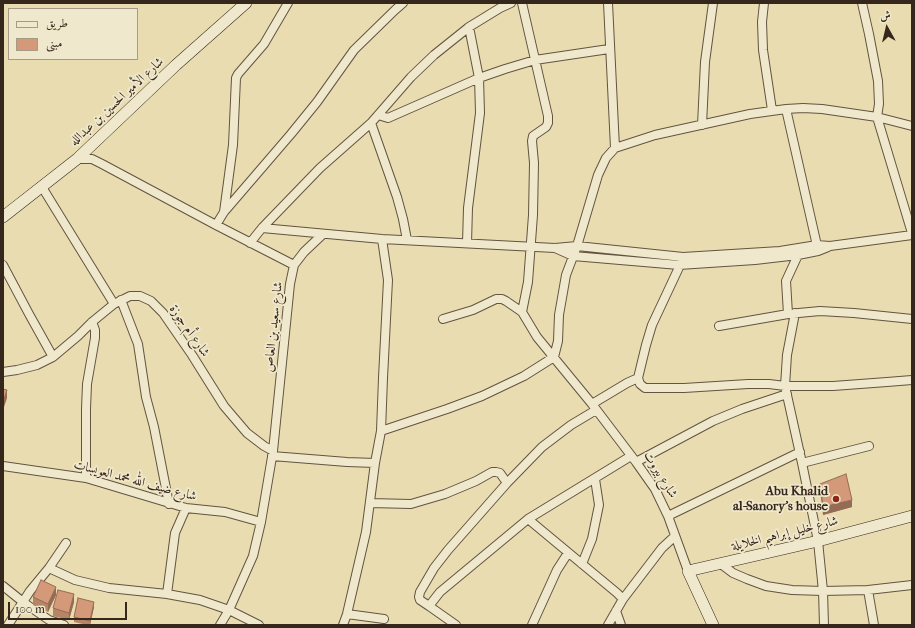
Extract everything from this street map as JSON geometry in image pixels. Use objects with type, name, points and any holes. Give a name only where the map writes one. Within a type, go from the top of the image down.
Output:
[{"type":"street","name":"شارع الأمير الحسين بن عبدالله","points":[[3,217],[77,159],[176,65],[246,3]]},
{"type":"street","points":[[224,212],[233,145],[236,78],[264,44],[288,3]]},
{"type":"street","points":[[216,225],[224,212],[317,102],[354,50],[404,3]]},
{"type":"street","points":[[250,243],[262,228],[320,168],[371,123],[411,77],[428,60],[469,27],[511,3]]},
{"type":"street","points":[[443,319],[502,299],[522,312],[528,282],[533,215],[534,163],[532,141],[534,136],[548,123],[548,116],[522,3]]},
{"type":"street","points":[[608,3],[614,148]]},
{"type":"street","points":[[702,125],[705,62],[713,3]]},
{"type":"street","points":[[764,3],[762,22],[763,50],[772,110]]},
{"type":"street","points":[[262,228],[382,239],[555,248],[577,246],[684,257],[818,248],[912,234],[877,117],[879,104],[878,81],[862,3]]},
{"type":"street","points":[[468,243],[468,208],[480,113],[479,78],[469,27]]},
{"type":"street","points":[[378,115],[388,118],[479,78],[536,60],[609,49]]},
{"type":"street","points":[[381,431],[482,396],[524,376],[554,357],[558,341],[559,316],[566,275],[577,246],[598,175],[606,158],[614,148],[655,135],[772,110],[803,108],[822,109],[877,117],[912,126]]},
{"type":"street","points":[[786,109],[818,248]]},
{"type":"street","points":[[371,123],[397,197],[407,240]]},
{"type":"street","name":"شارع سعيد بن العاص","points":[[77,159],[92,159],[294,265],[290,284],[273,453],[261,522],[253,556],[229,610],[220,625]]},
{"type":"street","points":[[42,187],[118,302],[138,344],[146,397],[154,427],[169,504]]},
{"type":"street","points":[[294,265],[304,252],[323,234]]},
{"type":"street","points":[[343,625],[366,532],[375,463],[381,431],[388,280],[382,239]]},
{"type":"street","points":[[555,248],[573,256],[679,265],[755,260],[798,255],[818,248]]},
{"type":"street","points":[[798,255],[786,282],[791,314],[787,355],[786,390],[818,542],[823,591],[824,625]]},
{"type":"street","points":[[684,257],[652,325],[638,378],[640,384],[645,388],[684,388],[769,384],[786,390]]},
{"type":"street","points":[[3,264],[53,357]]},
{"type":"street","name":"شارع أم جوزة","points":[[3,372],[37,365],[53,357],[92,322],[118,302],[130,296],[140,296],[151,301],[163,313],[192,355],[224,406],[247,433],[273,453]]},
{"type":"street","points":[[719,326],[791,314],[820,311],[835,311],[912,319]]},
{"type":"street","name":"شارع بيروت","points":[[522,312],[537,337],[594,407],[655,489],[668,516],[688,571],[713,625]]},
{"type":"street","points":[[86,478],[87,384],[95,338],[95,330],[92,322]]},
{"type":"street","points":[[456,625],[420,600],[420,592],[434,568],[507,483],[542,447],[627,383],[638,378]]},
{"type":"street","points":[[429,606],[440,592],[528,519],[595,478],[713,421],[786,390],[912,380]]},
{"type":"street","points":[[802,463],[869,446]]},
{"type":"street","points":[[668,516],[800,452]]},
{"type":"street","points":[[273,453],[347,462],[375,463]]},
{"type":"street","name":"شارع ضيف الله محمد العويسات","points":[[3,466],[86,478],[169,504],[186,508],[225,512],[261,522]]},
{"type":"street","points":[[370,503],[411,504],[445,494],[476,481],[492,472],[500,473],[507,483]]},
{"type":"street","points":[[582,564],[592,539],[598,505],[595,478]]},
{"type":"street","points":[[167,594],[175,533],[186,508]]},
{"type":"street","name":"شارع خليل إبراهيم الخلايلة","points":[[688,571],[818,542],[912,516]]},
{"type":"street","points":[[528,519],[617,592],[623,599]]},
{"type":"street","points":[[608,625],[623,599],[662,548],[675,536]]},
{"type":"street","points":[[8,625],[30,591],[49,568],[66,543]]},
{"type":"street","points":[[532,625],[557,570],[568,553]]},
{"type":"street","points":[[721,564],[733,573],[766,586],[792,590],[868,590],[912,585]]},
{"type":"street","points":[[49,568],[75,580],[109,588],[167,594],[200,600],[229,610],[259,625]]},
{"type":"street","points":[[3,587],[49,620],[64,625]]},
{"type":"street","points":[[868,590],[874,625]]},
{"type":"street","points":[[616,612],[621,625]]},
{"type":"street","points":[[346,614],[384,619]]},
{"type":"building","points":[[3,389],[7,390],[3,402]]},
{"type":"building","name":"Abu Khalid al-Sanory's house","points":[[846,474],[852,500],[823,507],[820,484]]},
{"type":"building","points":[[41,580],[56,587],[48,604],[33,597]]},
{"type":"building","points":[[58,590],[74,594],[69,613],[53,608]]},
{"type":"building","points":[[78,598],[94,602],[90,621],[74,617]]},
{"type":"place","name":"Abu Khalid al-Sanory's house","points":[[836,499]]}]
